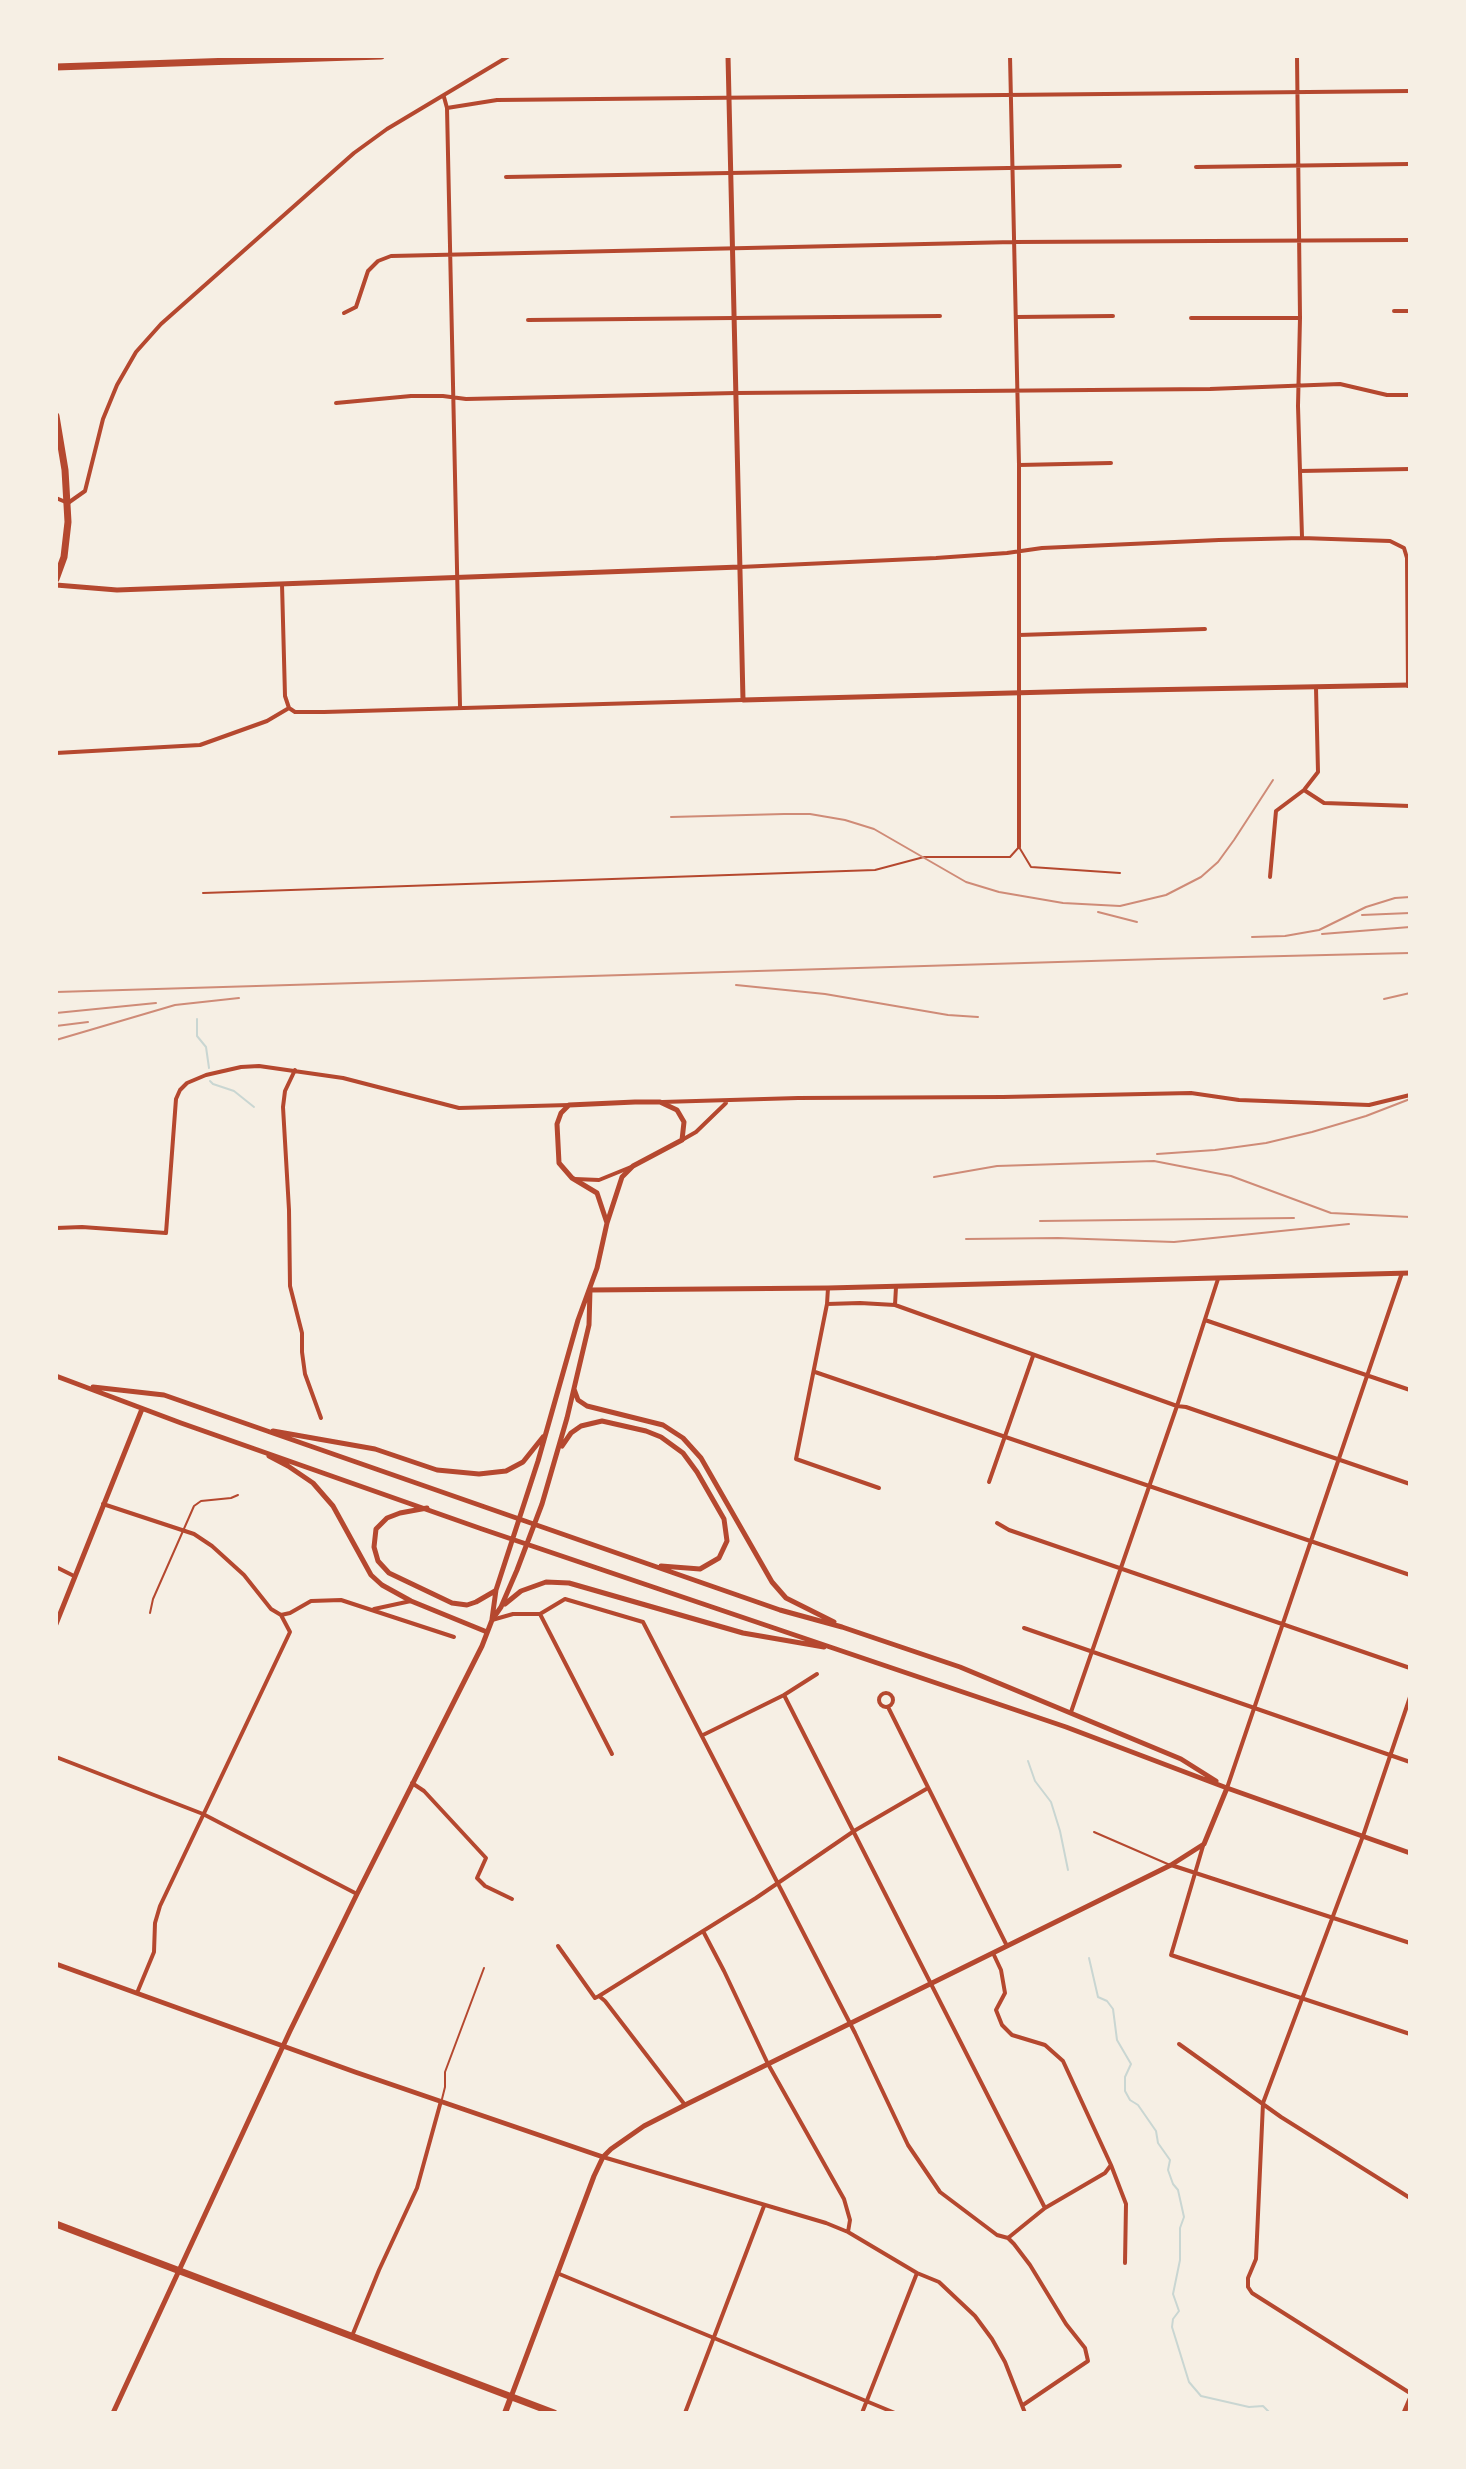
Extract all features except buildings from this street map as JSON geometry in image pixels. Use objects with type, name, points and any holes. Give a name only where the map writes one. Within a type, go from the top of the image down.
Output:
[{"type":"main road","points":[[56,67],[164,60],[381,56]]},
{"type":"main road","points":[[56,416],[68,503],[67,538],[56,582]]},
{"type":"main road","points":[[56,2224],[554,2413]]},
{"type":"main road","points":[[505,2413],[511,2397]]},
{"type":"street","points":[[56,498],[68,503],[85,491],[111,397],[123,371],[148,338],[354,153],[387,129],[509,56]]},
{"type":"street","points":[[728,56],[743,700]]},
{"type":"street","points":[[1010,56],[1019,465],[1019,847]]},
{"type":"street","points":[[1297,56],[1300,241],[1298,387],[1302,538]]},
{"type":"street","points":[[447,108],[497,100],[1410,91]]},
{"type":"street","points":[[444,97],[447,108],[460,706]]},
{"type":"street","points":[[1196,167],[1409,164]]},
{"type":"street","points":[[506,177],[1120,166]]},
{"type":"street","points":[[344,313],[356,307],[368,271],[378,261],[391,256],[1014,242],[1410,240]]},
{"type":"street","points":[[1394,311],[1410,311]]},
{"type":"street","points":[[528,320],[940,316]]},
{"type":"street","points":[[1016,317],[1113,316]]},
{"type":"street","points":[[1191,318],[1300,318]]},
{"type":"street","points":[[336,403],[411,396],[466,399],[1340,384],[1387,395],[1410,395]]},
{"type":"street","points":[[1019,465],[1111,463]]},
{"type":"street","points":[[1300,471],[1410,469]]},
{"type":"street","points":[[56,582],[117,590],[282,583],[740,567],[936,558],[1057,547],[1302,538],[1390,541],[1404,548],[1407,558],[1409,686],[295,712],[289,708],[285,696],[282,583]]},
{"type":"street","points":[[1019,635],[1205,629]]},
{"type":"street","points":[[1270,877],[1276,811],[1304,790],[1318,772],[1316,688]]},
{"type":"street","points":[[56,753],[200,745],[267,721],[289,708]]},
{"type":"street","points":[[1304,790],[1324,803],[1410,806]]},
{"type":"street","points":[[56,1228],[166,1233],[176,1099],[180,1090],[187,1083],[206,1075],[241,1067],[259,1066],[343,1078],[459,1108],[775,1098],[1191,1093],[1239,1100],[1369,1105],[1410,1095]]},
{"type":"street","points":[[295,1070],[285,1091],[283,1107],[290,1286],[302,1333],[305,1374],[321,1418]]},
{"type":"street","points":[[572,1178],[599,1180],[633,1166],[696,1132],[727,1101]]},
{"type":"street","points":[[660,1102],[682,1115],[682,1140]]},
{"type":"street","points":[[569,1105],[561,1113],[557,1124],[559,1163],[572,1178],[597,1193],[607,1223]]},
{"type":"street","points":[[492,1620],[496,1590],[590,1290],[607,1223],[622,1177],[633,1166]]},
{"type":"street","points":[[1402,1273],[1227,1788],[1204,1844],[1171,1955],[1410,2034]]},
{"type":"street","points":[[590,1290],[828,1288],[1410,1273]]},
{"type":"street","points":[[1071,1712],[1218,1278]]},
{"type":"street","points":[[895,1305],[896,1286]]},
{"type":"street","points":[[828,1288],[815,1372],[796,1459],[879,1488]]},
{"type":"street","points":[[113,2413],[283,2046],[476,1659],[517,1570],[558,1454],[589,1325],[590,1290]]},
{"type":"street","points":[[827,1304],[895,1305],[1177,1406],[1410,1484]]},
{"type":"street","points":[[1205,1320],[1410,1390]]},
{"type":"street","points":[[989,1482],[1033,1355]]},
{"type":"street","points":[[815,1372],[1410,1575]]},
{"type":"street","points":[[56,1376],[253,1448],[1066,1727],[1410,1853]]},
{"type":"street","points":[[85,1387],[153,1393],[780,1610],[842,1627],[960,1667],[1181,1759],[1227,1788]]},
{"type":"street","points":[[574,1389],[578,1400],[587,1406],[663,1425],[683,1438],[701,1458],[772,1582],[786,1598],[842,1627]]},
{"type":"street","points":[[56,1624],[142,1409]]},
{"type":"street","points":[[558,1454],[571,1433],[581,1426],[602,1421],[646,1431],[661,1437],[683,1453],[724,1519],[727,1541],[719,1558],[700,1569],[656,1566]]},
{"type":"street","points":[[258,1428],[375,1449],[437,1470],[479,1474],[506,1471],[523,1462],[546,1433]]},
{"type":"street","points":[[253,1448],[313,1483],[333,1506],[371,1575],[382,1585],[411,1601],[487,1632]]},
{"type":"street","points":[[103,1504],[184,1530],[212,1546],[244,1575],[271,1609],[281,1615],[290,1632],[160,1906],[155,1923],[154,1952],[137,1993]]},
{"type":"street","points":[[428,1508],[387,1518],[376,1529],[374,1547],[378,1561],[389,1573],[452,1603],[467,1605],[496,1590]]},
{"type":"street","points":[[997,1523],[1009,1530],[1410,1668]]},
{"type":"street","points":[[56,1567],[74,1576]]},
{"type":"street","points":[[501,1607],[521,1591],[546,1582],[569,1583],[743,1633],[836,1649]]},
{"type":"street","points":[[281,1615],[311,1601],[330,1599],[454,1637]]},
{"type":"street","points":[[492,1620],[513,1614],[540,1614],[565,1599],[643,1622],[850,2024],[908,2145],[940,2192],[997,2235],[1008,2238],[1030,2265],[1066,2324],[1085,2348],[1088,2361],[1023,2405]]},
{"type":"street","points":[[372,1610],[411,1601]]},
{"type":"street","points":[[540,1614],[612,1754]]},
{"type":"street","points":[[1024,1628],[1410,1762]]},
{"type":"street","points":[[703,1735],[784,1695],[817,1674]]},
{"type":"street","points":[[784,1695],[1045,2208]]},
{"type":"street","points":[[1404,2413],[1410,2396],[1252,2293],[1248,2278],[1256,2259],[1263,2103],[1363,1836],[1410,1697]]},
{"type":"street","points":[[888,1707],[1007,1946]]},
{"type":"street","points":[[56,1757],[203,1814],[357,1894]]},
{"type":"street","points":[[412,1783],[424,1791],[486,1858],[477,1878],[485,1886],[512,1899]]},
{"type":"street","points":[[558,1946],[595,1998],[854,1831],[928,1788]]},
{"type":"street","points":[[511,2397],[594,2176],[603,2157],[630,2135],[1171,1865],[1204,1844]]},
{"type":"street","points":[[1171,1865],[1410,1943]]},
{"type":"street","points":[[703,1931],[768,2064],[844,2199],[850,2220],[848,2232]]},
{"type":"street","points":[[993,1953],[1001,1970],[1005,1993],[996,2010],[1002,2025],[1012,2035],[1045,2045],[1063,2061],[1111,2165],[1126,2204],[1125,2263]]},
{"type":"street","points":[[56,1964],[603,2157],[848,2232],[917,2273],[939,2282],[975,2316],[1005,2362],[1025,2413]]},
{"type":"street","points":[[599,1996],[685,2105]]},
{"type":"street","points":[[1179,2044],[1281,2117],[1410,2198]]},
{"type":"street","points":[[352,2336],[417,2188],[441,2101]]},
{"type":"street","points":[[1008,2238],[1045,2208],[1105,2173],[1111,2165]]},
{"type":"street","points":[[685,2413],[765,2205]]},
{"type":"street","points":[[557,2273],[895,2413]]},
{"type":"street","points":[[862,2413],[917,2273]]},
{"type":"lane","points":[[203,893],[875,870],[924,857],[1010,857],[1019,847],[1031,867],[1120,873]]},
{"type":"lane","points":[[150,1613],[153,1599],[198,1503],[238,1495]]},
{"type":"lane","points":[[1094,1832],[1171,1865]]},
{"type":"lane","points":[[441,2101],[445,2072],[484,1968]]},
{"type":"waterway","points":[[197,1019],[197,1036],[206,1047],[209,1068]]},
{"type":"waterway","points":[[210,1081],[234,1091],[254,1107]]},
{"type":"waterway","points":[[1028,1761],[1035,1781],[1051,1802],[1068,1870]]},
{"type":"waterway","points":[[1089,1958],[1098,1997],[1107,2001],[1113,2009],[1117,2040],[1131,2064],[1125,2077],[1125,2091],[1156,2131],[1158,2143],[1170,2160],[1168,2170],[1178,2190],[1184,2217],[1180,2228],[1180,2260],[1173,2294],[1179,2311],[1172,2327],[1189,2382],[1201,2396],[1249,2407],[1263,2406],[1270,2413]]},
{"type":"railway","points":[[671,817],[810,814],[845,820],[874,829],[966,882],[999,892],[1063,903],[1120,906],[1166,895],[1201,877],[1218,862],[1273,780]]},
{"type":"railway","points":[[1252,937],[1285,936],[1319,930],[1366,907],[1410,897]]},
{"type":"railway","points":[[1098,912],[1137,922]]},
{"type":"railway","points":[[1362,915],[1410,913]]},
{"type":"railway","points":[[1322,934],[1410,927]]},
{"type":"railway","points":[[56,992],[1410,953]]},
{"type":"railway","points":[[736,985],[825,994],[948,1015],[978,1017]]},
{"type":"railway","points":[[1384,999],[1410,993]]},
{"type":"railway","points":[[56,1040],[175,1005],[239,998]]},
{"type":"railway","points":[[56,1013],[156,1003]]},
{"type":"railway","points":[[56,1026],[88,1022]]},
{"type":"railway","points":[[1157,1154],[1266,1143],[1366,1116],[1410,1099]]},
{"type":"railway","points":[[934,1177],[997,1166],[1154,1161],[1231,1176],[1331,1213],[1410,1217]]},
{"type":"railway","points":[[1040,1221],[1294,1218]]},
{"type":"railway","points":[[966,1239],[1174,1242],[1349,1224]]}]
